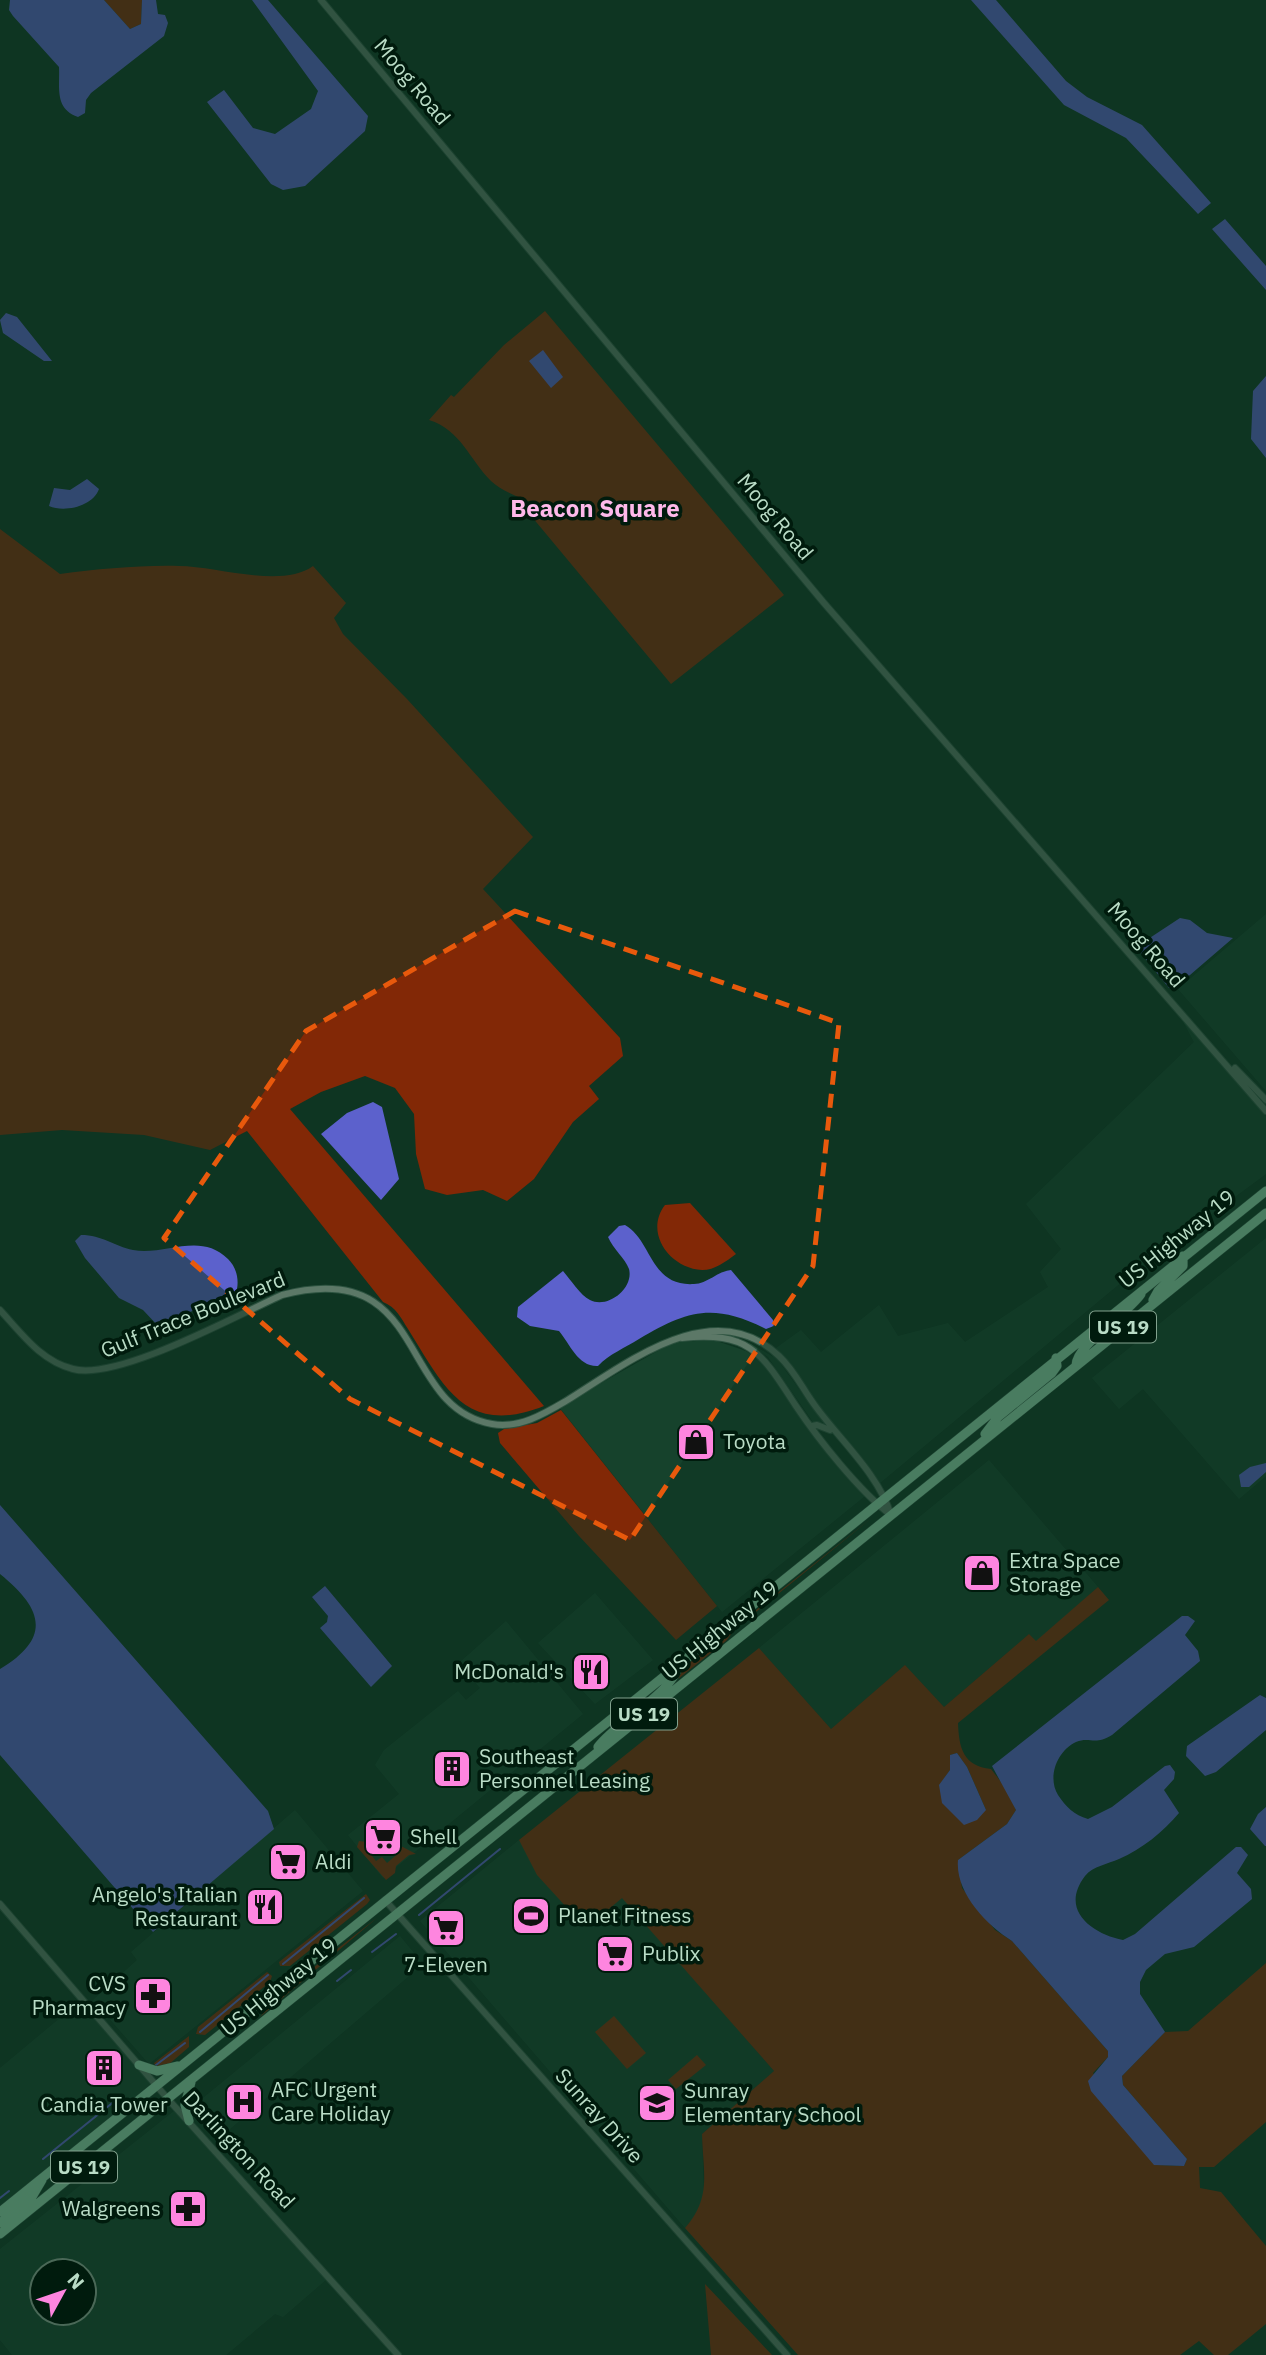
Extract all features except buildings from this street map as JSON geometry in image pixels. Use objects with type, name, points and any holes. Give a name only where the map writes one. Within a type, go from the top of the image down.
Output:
[{"type":"highway","name":"US Highway 19","points":[[0,2212],[1183,1255],[1266,1191]]},
{"type":"highway","name":"US Highway 19","points":[[0,2234],[1266,1213]]},
{"type":"highway","points":[[1151,1305],[1158,1291],[1181,1270],[1185,1261],[1183,1255]]},
{"type":"highway","points":[[1076,1366],[1079,1352],[1119,1319],[1146,1286]]},
{"type":"highway","points":[[981,1441],[998,1417],[1052,1373],[1057,1366],[1056,1358]]},
{"type":"highway","points":[[590,1757],[608,1733],[673,1680],[679,1662]]},
{"type":"highway","points":[[139,2065],[157,2071],[183,2064]]},
{"type":"highway","points":[[189,2121],[185,2105],[191,2080]]},
{"type":"highway","points":[[0,2223],[32,2197],[43,2178]]},
{"type":"street","name":"Moog Road","points":[[321,0],[824,603],[1214,1047],[1266,1111]]},
{"type":"street","name":"Moog Road","points":[[1214,1047],[1266,1100]]},
{"type":"street","name":"Gulf Trace Boulevard","points":[[0,1310],[41,1354],[72,1369],[93,1372],[122,1366],[282,1295],[308,1288],[338,1288],[364,1295],[391,1315],[443,1393],[460,1409],[491,1424],[518,1423],[538,1417],[691,1332],[717,1329],[735,1332],[773,1350],[788,1364],[885,1496],[891,1515]]},
{"type":"street","name":"Gulf Trace Boulevard","points":[[676,1339],[715,1337],[748,1348],[765,1359],[812,1426],[876,1504],[891,1515]]},
{"type":"street","points":[[812,1426],[828,1428],[842,1441]]},
{"type":"street","name":"Sunray Drive","points":[[385,1900],[787,2355]]},
{"type":"street","name":"Darlington Road","points":[[0,1905],[168,2099],[398,2355]]},
{"type":"highlighted area","points":[[515,911],[839,1023],[813,1266],[630,1540],[350,1399],[164,1238],[306,1031]]},
{"type":"shaded area","points":[[10,0],[104,0],[130,29],[141,24],[142,0],[156,0],[158,14],[165,15],[168,23],[164,36],[91,93],[86,100],[85,113],[78,117],[65,109],[62,103],[59,67],[13,16],[9,10]]},
{"type":"shaded area","points":[[104,0],[142,0],[141,24],[130,29]]},
{"type":"shaded area","points":[[252,0],[268,0],[368,116],[365,131],[305,186],[283,190],[271,184],[207,102],[224,90],[253,128],[275,134],[311,109],[318,91]]},
{"type":"shaded area","points":[[971,0],[996,0],[1066,81],[1087,97],[1142,125],[1211,203],[1198,214],[1126,138],[1064,105]]},
{"type":"shaded area","points":[[1225,219],[1266,266],[1266,290],[1212,229]]},
{"type":"shaded area","points":[[545,311],[784,595],[671,684],[527,511],[530,502],[495,484],[457,438],[429,420],[451,395],[454,397],[504,345]]},
{"type":"shaded area","points":[[6,313],[17,317],[52,361],[44,361],[3,333],[0,320]]},
{"type":"shaded area","points":[[543,350],[563,377],[551,388],[529,361]]},
{"type":"shaded area","points":[[1266,376],[1266,458],[1251,439],[1253,391]]},
{"type":"shaded area","points":[[87,479],[99,489],[91,500],[78,507],[63,509],[49,506],[54,488],[70,490]]},
{"type":"shaded area","points":[[0,529],[60,574],[165,566],[284,576],[300,573],[313,566],[346,603],[334,618],[343,634],[407,699],[533,837],[483,889],[620,1038],[623,1056],[589,1086],[599,1099],[573,1122],[534,1179],[507,1201],[483,1190],[447,1195],[425,1189],[416,1154],[414,1114],[395,1088],[365,1076],[321,1092],[290,1109],[544,1406],[517,1414],[495,1415],[476,1411],[460,1401],[433,1370],[398,1313],[383,1302],[247,1131],[210,1150],[144,1135],[62,1130],[0,1135]]},
{"type":"shaded area","points":[[1266,914],[1266,1091],[1178,989]]},
{"type":"shaded area","points":[[1180,918],[1190,920],[1207,933],[1233,938],[1190,975],[1169,988],[1136,947]]},
{"type":"shaded area","points":[[1179,1014],[1266,1116],[1266,1174],[1141,1266],[880,1483],[816,1402],[790,1362],[776,1348],[801,1330],[821,1352],[879,1305],[898,1336],[948,1323],[965,1342],[1048,1287],[1040,1272],[1061,1249],[1026,1204],[1194,1042]]},
{"type":"shaded area","points":[[373,1102],[382,1107],[399,1179],[381,1200],[321,1134],[347,1113]]},
{"type":"shaded area","points":[[690,1203],[736,1254],[711,1269],[690,1268],[679,1263],[663,1247],[659,1237],[659,1215],[665,1205]]},
{"type":"shaded area","points":[[625,1225],[634,1232],[660,1271],[668,1278],[680,1283],[694,1284],[731,1270],[773,1320],[774,1326],[766,1329],[730,1315],[715,1313],[686,1316],[656,1329],[598,1366],[580,1359],[559,1331],[530,1326],[517,1317],[518,1307],[563,1271],[590,1300],[604,1302],[624,1290],[628,1283],[629,1269],[608,1237],[619,1226]]},
{"type":"shaded area","points":[[81,1235],[133,1250],[194,1245],[206,1247],[217,1251],[231,1262],[238,1281],[237,1289],[226,1297],[159,1327],[143,1310],[119,1298],[85,1258],[75,1241]]},
{"type":"shaded area","points":[[1266,1238],[1266,1476],[1239,1499],[1143,1389],[1119,1409],[1092,1378]]},
{"type":"shaded area","points":[[731,1337],[751,1344],[777,1359],[823,1422],[813,1422],[768,1357]]},
{"type":"shaded area","points":[[714,1340],[746,1351],[763,1362],[810,1431],[865,1496],[722,1612],[559,1407],[677,1342]]},
{"type":"shaded area","points":[[561,1410],[717,1606],[676,1640],[579,1536],[500,1443],[498,1433],[504,1429],[537,1423]]},
{"type":"shaded area","points":[[989,1460],[1098,1587],[1036,1642],[1029,1634],[944,1707],[905,1665],[831,1729],[759,1648]]},
{"type":"shaded area","points":[[1266,1463],[1266,1472],[1249,1487],[1241,1487],[1239,1475],[1250,1467]]},
{"type":"shaded area","points":[[0,1505],[268,1811],[274,1829],[153,1932],[0,1755],[0,1669],[28,1645],[36,1622],[25,1599],[0,1574]]},
{"type":"shaded area","points":[[873,1517],[735,1629],[726,1641],[678,1679],[683,1668]]},
{"type":"shaded area","points":[[325,1586],[392,1666],[371,1687],[320,1628],[327,1622],[328,1616],[312,1597]]},
{"type":"shaded area","points":[[1098,1587],[1109,1600],[958,1723],[964,1754],[974,1764],[991,1769],[1008,1791],[1016,1810],[1007,1824],[958,1860],[962,1888],[995,1930],[1012,1941],[1108,2051],[1108,2057],[1093,2073],[1155,2165],[1184,2166],[1187,2159],[1123,2085],[1122,2076],[1165,2032],[1188,2031],[1266,1963],[1266,2122],[1214,2167],[1199,2167],[1200,2188],[1221,2192],[1266,2246],[1266,2324],[1228,2355],[1214,2355],[1199,2341],[1180,2355],[798,2355],[685,2228],[694,2217],[703,2195],[702,2134],[774,2071],[622,1898],[591,1924],[579,1921],[537,1875],[519,1840],[759,1648],[831,1729],[905,1665],[944,1707],[1029,1634],[1036,1641]],"holes":[[[957,1753],[967,1767],[986,1810],[939,1786],[950,1770],[950,1755]]]},
{"type":"shaded area","points":[[595,1593],[653,1660],[595,1704],[538,1643]]},
{"type":"shaded area","points":[[1182,1616],[1188,1616],[1195,1621],[1185,1635],[1198,1651],[1200,1661],[1112,1735],[1101,1740],[1081,1740],[1069,1746],[1059,1758],[1054,1780],[1058,1795],[1064,1803],[1074,1813],[1088,1819],[1112,1807],[1165,1766],[1170,1765],[1175,1772],[1174,1779],[1164,1790],[1179,1813],[1144,1845],[1088,1873],[1078,1888],[1077,1910],[1090,1926],[1111,1937],[1123,1940],[1135,1934],[1236,1847],[1241,1847],[1248,1855],[1237,1873],[1251,1889],[1252,1899],[1194,1947],[1165,1954],[1146,1970],[1140,1982],[1140,1994],[1165,2032],[1122,2076],[1123,2085],[1187,2159],[1184,2166],[1154,2165],[1091,2091],[1088,2081],[1108,2057],[1108,2051],[1012,1941],[983,1917],[967,1895],[958,1872],[958,1860],[1007,1824],[1016,1810],[992,1766]]},
{"type":"shaded area","points":[[506,1621],[583,1714],[383,1878],[348,1835],[399,1794],[375,1765],[384,1750],[458,1691],[466,1700],[480,1688],[459,1663]]},
{"type":"shaded area","points":[[1260,1695],[1266,1698],[1266,1730],[1216,1772],[1205,1776],[1186,1756],[1187,1746]]},
{"type":"shaded area","points":[[957,1753],[967,1767],[986,1810],[977,1820],[964,1825],[942,1803],[939,1785],[950,1770],[950,1755]]},
{"type":"shaded area","points":[[1266,1807],[1265,1846],[1250,1829],[1258,1814]]},
{"type":"shaded area","points":[[295,1810],[363,1891],[149,2064],[93,2000],[137,1960],[131,1952]]},
{"type":"shaded area","points":[[519,1840],[591,1924],[622,1897],[774,2071],[702,2134],[704,2198],[699,2212],[685,2228],[420,1921]]},
{"type":"shaded area","points":[[359,1841],[367,1842],[371,1848],[368,1851],[376,1861],[382,1857],[387,1863],[401,1851],[399,1845],[416,1854],[409,1855],[396,1866],[395,1873],[386,1880],[357,1847]]},
{"type":"shaded area","points":[[366,1894],[370,1900],[367,1904],[290,1966],[280,1966],[279,1962]]},
{"type":"shaded area","points":[[378,1917],[260,2017],[277,1996]]},
{"type":"shaded area","points":[[400,1936],[423,1964],[216,2141],[192,2107]]},
{"type":"shaded area","points":[[267,1972],[272,1976],[270,1982],[205,2035],[196,2034],[198,2027]]},
{"type":"shaded area","points":[[73,2001],[81,2010],[85,2007],[151,2084],[0,2206],[0,2068],[60,2018]]},
{"type":"shaded area","points":[[614,2016],[646,2053],[627,2069],[595,2032]]},
{"type":"shaded area","points":[[189,2036],[189,2047],[167,2066],[156,2067],[154,2063]]},
{"type":"shaded area","points":[[697,2055],[706,2065],[676,2089],[668,2080]]},
{"type":"shaded area","points":[[174,2111],[327,2279],[283,2317],[275,2314],[226,2355],[12,2355],[0,2340],[0,2249]]},
{"type":"shaded area","points":[[705,2284],[772,2355],[711,2355]]},
{"type":"waterway","points":[[419,1915],[500,1849]]},
{"type":"waterway","points":[[283,1964],[364,1898]]},
{"type":"waterway","points":[[372,1952],[396,1934]]},
{"type":"waterway","points":[[337,1981],[351,1970]]},
{"type":"waterway","points":[[200,2032],[268,1975]]},
{"type":"waterway","points":[[156,2065],[185,2043]]},
{"type":"waterway","points":[[43,2159],[116,2100]]},
{"type":"waterway","points":[[0,2198],[9,2191]]},
{"type":"place","name":"Toyota","points":[[696,1442]]},
{"type":"place","name":"Extra Space Storage","points":[[982,1573]]},
{"type":"place","name":"McDonald's","points":[[591,1672]]},
{"type":"place","name":"Southeast Personnel Leasing","points":[[452,1769]]},
{"type":"place","name":"Shell","points":[[383,1837]]},
{"type":"place","name":"Aldi","points":[[288,1862]]},
{"type":"place","name":"Angelo's Italian Restaurant","points":[[265,1907]]},
{"type":"place","name":"Planet Fitness","points":[[531,1916]]},
{"type":"place","name":"7-Eleven","points":[[446,1928]]},
{"type":"place","name":"Publix","points":[[615,1954]]},
{"type":"place","name":"CVS Pharmacy","points":[[153,1996]]},
{"type":"place","name":"Candia Tower","points":[[104,2068]]},
{"type":"place","name":"AFC Urgent Care Holiday","points":[[244,2102]]},
{"type":"place","name":"Sunray Elementary School","points":[[657,2103]]},
{"type":"place","name":"Walgreens","points":[[188,2209]]},
{"type":"district","name":"Beacon Square","points":[[595,509]]}]
